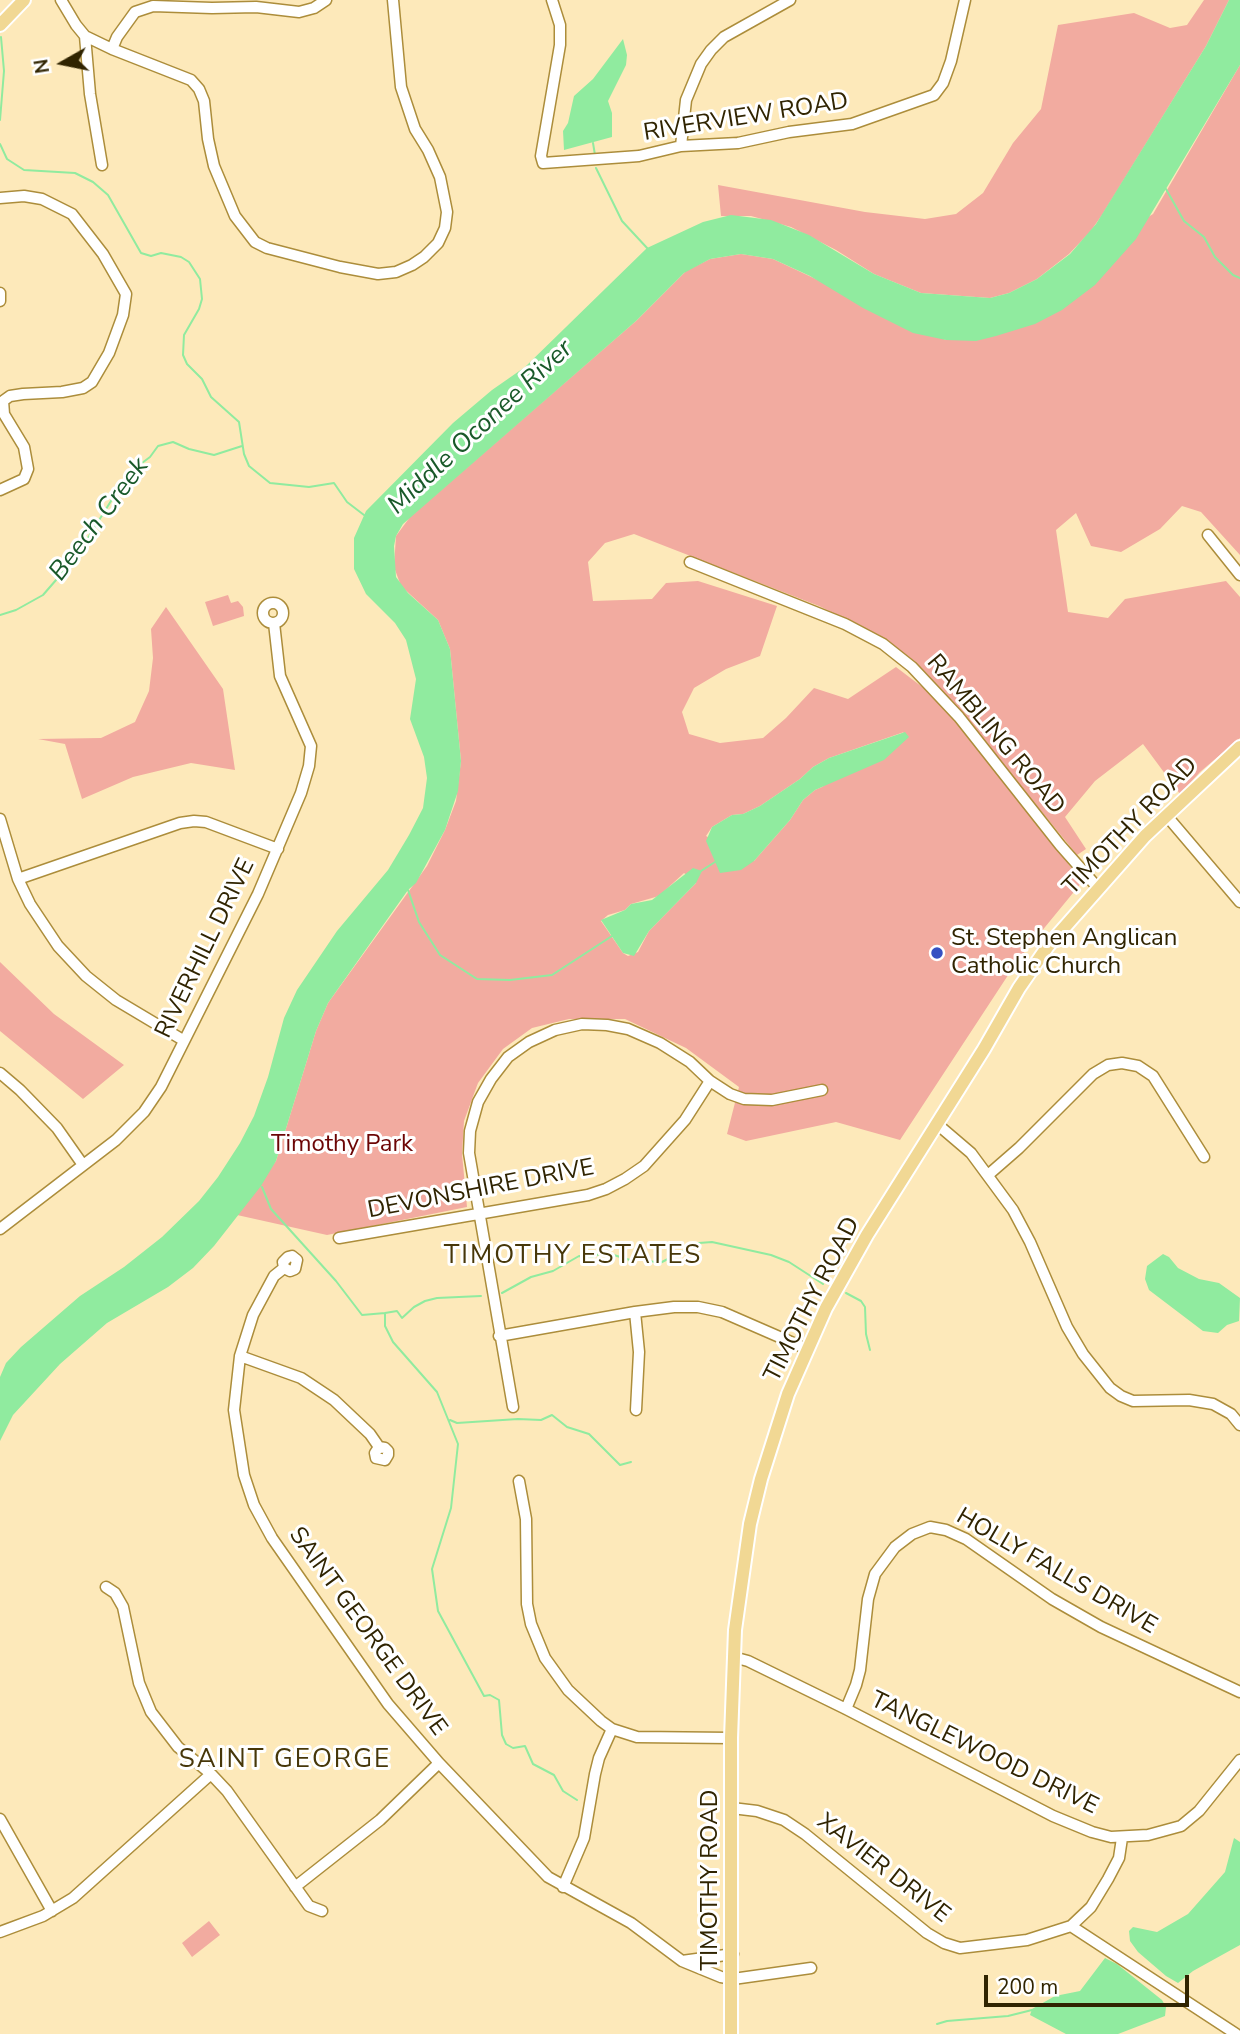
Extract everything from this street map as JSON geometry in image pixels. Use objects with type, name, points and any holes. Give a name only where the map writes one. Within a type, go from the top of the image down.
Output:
[{"type":"main road","points":[[0,26],[24,0]]},
{"type":"main road","name":"TIMOTHY ROAD","points":[[731,2034],[733,1657],[741,1579],[756,1499],[773,1438],[807,1349],[861,1244],[1019,988],[1052,940],[1166,815],[1240,747]]},
{"type":"street","points":[[61,0],[75,25],[85,36],[191,80],[200,89],[214,166],[235,216],[256,242],[267,248],[360,272],[393,272],[412,265],[438,243],[445,228],[447,212],[440,177],[415,129],[401,87],[393,0]]},
{"type":"street","points":[[112,49],[125,24],[135,12],[153,6],[256,6],[299,12],[314,8],[327,0]]},
{"type":"street","name":"RIVERVIEW ROAD","points":[[552,0],[561,25],[560,45],[541,156],[543,163],[639,156],[681,146],[738,142],[852,124],[934,95],[943,83],[951,61],[965,0]]},
{"type":"street","points":[[681,146],[686,100],[697,72],[711,50],[724,37],[790,0]]},
{"type":"street","points":[[85,36],[90,94],[102,165]]},
{"type":"street","points":[[0,198],[24,196],[42,199],[72,214],[103,254],[126,294],[123,315],[110,354],[92,382],[83,388],[9,396],[4,401],[4,414],[23,447],[28,469],[24,479],[0,490]]},
{"type":"street","points":[[0,293],[0,301]]},
{"type":"street","points":[[1208,535],[1240,575]]},
{"type":"street","name":"RAMBLING ROAD","points":[[690,562],[845,624],[883,644],[912,667],[959,717],[1060,845],[1098,888]]},
{"type":"street","name":"RIVERHILL DRIVE","points":[[0,1229],[116,1140],[144,1112],[161,1087],[278,849],[301,793],[309,766],[311,746],[280,676],[274,623]]},
{"type":"street","points":[[1166,815],[1240,901]]},
{"type":"street","points":[[0,819],[18,878],[43,927],[77,967],[116,1000],[183,1040]]},
{"type":"street","points":[[18,878],[180,823],[194,821],[206,822],[278,849]]},
{"type":"street","points":[[513,1407],[469,1153],[473,1120],[485,1090],[499,1068],[529,1042],[568,1027],[594,1024],[618,1026],[642,1034],[682,1055],[710,1081],[730,1094],[759,1101],[822,1090]]},
{"type":"street","points":[[988,1175],[1020,1148],[1093,1073],[1108,1065],[1122,1063],[1143,1068],[1153,1076],[1204,1157]]},
{"type":"street","points":[[0,1073],[57,1128],[83,1165]]},
{"type":"street","name":"DEVONSHIRE DRIVE","points":[[339,1238],[588,1195],[625,1179],[644,1166],[685,1120],[710,1081]]},
{"type":"street","points":[[937,1124],[962,1145],[988,1175],[1023,1227],[1061,1316],[1076,1343],[1110,1388],[1133,1401],[1189,1400],[1213,1404],[1231,1414],[1240,1425]]},
{"type":"street","name":"SAINT GEORGE DRIVE","points":[[284,1268],[274,1276],[246,1333],[240,1356],[234,1410],[244,1475],[254,1505],[282,1554],[400,1720],[533,1864],[564,1886],[631,1923],[682,1961],[721,1977],[733,1979]]},
{"type":"street","points":[[499,1336],[685,1306],[709,1308],[807,1349]]},
{"type":"street","points":[[635,1312],[639,1360],[636,1410]]},
{"type":"street","points":[[240,1356],[301,1378],[334,1400],[360,1423],[379,1447]]},
{"type":"street","points":[[519,1481],[526,1519],[527,1604],[545,1658],[568,1690],[612,1729],[651,1739],[732,1738]]},
{"type":"street","name":"HOLLY FALLS DRIVE","points":[[846,1709],[860,1670],[868,1599],[875,1574],[895,1546],[912,1534],[930,1527],[946,1530],[966,1539],[1052,1600],[1101,1627],[1240,1692]]},
{"type":"street","points":[[106,1587],[115,1593],[123,1607],[139,1683],[150,1712],[178,1746],[227,1791],[309,1906],[322,1911]]},
{"type":"street","name":"TANGLEWOOD DRIVE","points":[[733,1657],[748,1661],[1053,1816],[1092,1832],[1122,1838],[1160,1833],[1181,1826],[1199,1811],[1240,1760]]},
{"type":"street","points":[[564,1886],[584,1838],[599,1758],[612,1729]]},
{"type":"street","points":[[295,1887],[380,1820],[439,1763]]},
{"type":"street","points":[[0,1932],[52,1911],[87,1887],[211,1774]]},
{"type":"street","name":"XAVIER DRIVE","points":[[732,1808],[771,1814],[795,1826],[927,1933],[951,1947],[1007,1943],[1042,1936],[1071,1926],[1091,1907],[1108,1878],[1119,1858],[1122,1838]]},
{"type":"street","points":[[0,1819],[52,1911]]},
{"type":"street","points":[[1071,1926],[1236,2034]]},
{"type":"street","points":[[682,1961],[733,1954]]},
{"type":"street","points":[[733,1979],[811,1968]]},
{"type":"green space","points":[[1204,0],[1229,0],[1206,46],[1102,215],[1069,254],[1037,279],[1009,293],[990,298],[921,293],[874,274],[836,250],[791,227],[751,216],[721,216],[718,185],[865,212],[925,219],[956,214],[983,193],[1013,143],[1041,109],[1058,25],[1134,13],[1170,28],[1187,25]]},
{"type":"green space","name":"Timothy Park","points":[[1240,65],[1240,555],[1201,512],[1182,506],[1160,529],[1121,552],[1091,546],[1076,513],[1056,530],[1068,612],[1108,618],[1125,599],[1226,581],[1240,597],[1240,738],[1200,772],[1180,794],[1143,744],[1095,781],[1065,817],[1086,849],[1077,855],[976,731],[913,660],[879,635],[819,606],[634,534],[605,543],[588,562],[593,601],[652,599],[666,583],[698,581],[777,606],[760,656],[726,669],[694,688],[682,712],[689,734],[720,743],[763,738],[814,688],[848,699],[896,667],[938,699],[1082,882],[1018,960],[900,1140],[836,1122],[746,1141],[727,1134],[739,1087],[686,1048],[625,1019],[569,1019],[532,1028],[503,1049],[478,1083],[464,1121],[462,1154],[467,1207],[327,1235],[237,1215],[276,1161],[316,1031],[328,1003],[427,866],[456,801],[461,761],[450,649],[438,620],[401,586],[394,567],[396,536],[410,517],[636,321],[686,271],[710,259],[741,254],[773,259],[946,340],[1153,214]],"holes":[[[904,732],[803,800],[790,820],[754,861],[706,836],[712,827],[732,815],[743,814],[760,806],[829,758]],[[684,873],[696,883],[649,931],[638,952],[628,956],[623,953],[601,921],[608,915],[625,910],[631,904],[659,896]]]},
{"type":"green space","points":[[228,595],[231,603],[238,601],[243,607],[244,616],[213,626],[205,602]]},
{"type":"green space","points":[[166,607],[223,689],[235,770],[191,763],[133,777],[82,799],[65,744],[38,739],[101,738],[135,722],[149,691],[153,658],[151,629]]},
{"type":"green space","points":[[0,962],[54,1014],[124,1065],[83,1099],[0,1031]]},
{"type":"green space","points":[[209,1921],[220,1935],[192,1957],[182,1943]]},
{"type":"water","name":"Middle Oconee River","points":[[1229,0],[1240,0],[1240,65],[1136,239],[1095,285],[1062,310],[1035,324],[996,336],[976,341],[946,340],[913,333],[863,308],[810,276],[773,259],[741,254],[710,259],[684,273],[636,321],[403,524],[394,546],[396,577],[408,593],[438,620],[450,649],[461,761],[458,791],[445,830],[416,883],[408,890],[328,1003],[316,1031],[276,1161],[261,1186],[214,1246],[193,1268],[168,1287],[107,1323],[60,1364],[13,1415],[0,1441],[0,1377],[6,1363],[80,1296],[124,1267],[162,1237],[199,1201],[218,1177],[254,1116],[284,1018],[297,990],[337,931],[388,870],[423,808],[427,778],[424,757],[410,719],[416,679],[406,640],[395,623],[366,594],[354,569],[354,538],[366,511],[453,423],[492,390],[525,367],[647,248],[703,222],[731,215],[771,220],[809,235],[874,274],[921,293],[990,298],[1009,293],[1037,279],[1070,254],[1096,224],[1206,46]]},
{"type":"water","points":[[623,39],[627,55],[626,65],[608,101],[612,113],[612,137],[564,150],[563,131],[568,123],[574,96],[593,79]]},
{"type":"water","points":[[905,732],[909,737],[884,760],[815,790],[803,800],[790,820],[754,861],[741,870],[720,873],[706,841],[712,827],[732,815],[743,814],[760,806],[829,758]]},
{"type":"water","points":[[693,868],[702,871],[696,883],[649,931],[634,956],[623,953],[601,920],[625,910],[631,904],[652,900]]},
{"type":"water","points":[[1163,1254],[1178,1268],[1199,1279],[1219,1283],[1240,1298],[1239,1321],[1227,1325],[1218,1333],[1203,1331],[1149,1290],[1145,1279],[1147,1266]]},
{"type":"water","points":[[1234,1838],[1240,1842],[1240,1945],[1193,1971],[1178,1983],[1138,1952],[1130,1941],[1129,1931],[1133,1927],[1157,1932],[1188,1914],[1225,1872]]},
{"type":"water","points":[[1105,1958],[1117,1964],[1162,2000],[1166,2007],[1165,2016],[1118,2034],[1066,2034],[1030,2015],[1032,2009],[1055,1996],[1080,1991]]},
{"type":"waterway","points":[[0,120],[4,71],[1,37]]},
{"type":"waterway","points":[[593,143],[595,155]]},
{"type":"waterway","points":[[0,144],[7,159],[24,170],[75,173],[93,182],[108,195],[141,253],[151,256],[161,253],[181,257],[189,262],[200,279],[202,299],[184,335],[183,355],[187,364],[202,379],[211,397],[239,422],[244,454],[249,466],[270,483],[309,487],[334,483],[347,502],[364,515]]},
{"type":"waterway","points":[[596,168],[622,221],[648,249]]},
{"type":"waterway","points":[[1166,189],[1184,221],[1204,237],[1215,257],[1233,275],[1240,278]]},
{"type":"waterway","name":"Beech Creek","points":[[0,615],[16,610],[43,595],[76,557],[121,485],[158,446],[173,442],[214,455],[242,446]]},
{"type":"waterway","points":[[701,871],[715,862]]},
{"type":"waterway","points":[[408,890],[419,922],[440,955],[477,979],[510,980],[552,975],[612,936]]},
{"type":"waterway","points":[[262,1187],[271,1209],[336,1281],[362,1315],[385,1313],[385,1326],[393,1342],[437,1392],[458,1444],[451,1508],[432,1569],[438,1611],[484,1696],[490,1695],[499,1700],[502,1735],[506,1744],[513,1748],[525,1746],[533,1764],[554,1775],[563,1791],[577,1800]]},
{"type":"waterway","points":[[502,1293],[531,1277],[553,1271],[579,1256],[592,1257],[604,1252],[630,1260],[660,1263],[699,1243],[712,1242],[771,1255],[789,1262],[823,1284]]},
{"type":"waterway","points":[[846,1293],[861,1301],[865,1307],[866,1334],[870,1350]]},
{"type":"waterway","points":[[385,1313],[397,1311],[402,1318],[425,1301],[481,1296]]},
{"type":"waterway","points":[[450,1420],[457,1423],[541,1420],[552,1415],[567,1427],[589,1434],[620,1465],[631,1462]]},
{"type":"waterway","points":[[937,2024],[1008,2016],[1032,2010]]},
{"type":"place","name":"St. Stephen Anglican Catholic Church","points":[[937,953]]},
{"type":"district","name":"TIMOTHY ESTATES","points":[[573,1257]]},
{"type":"district","name":"SAINT GEORGE","points":[[285,1761]]}]
